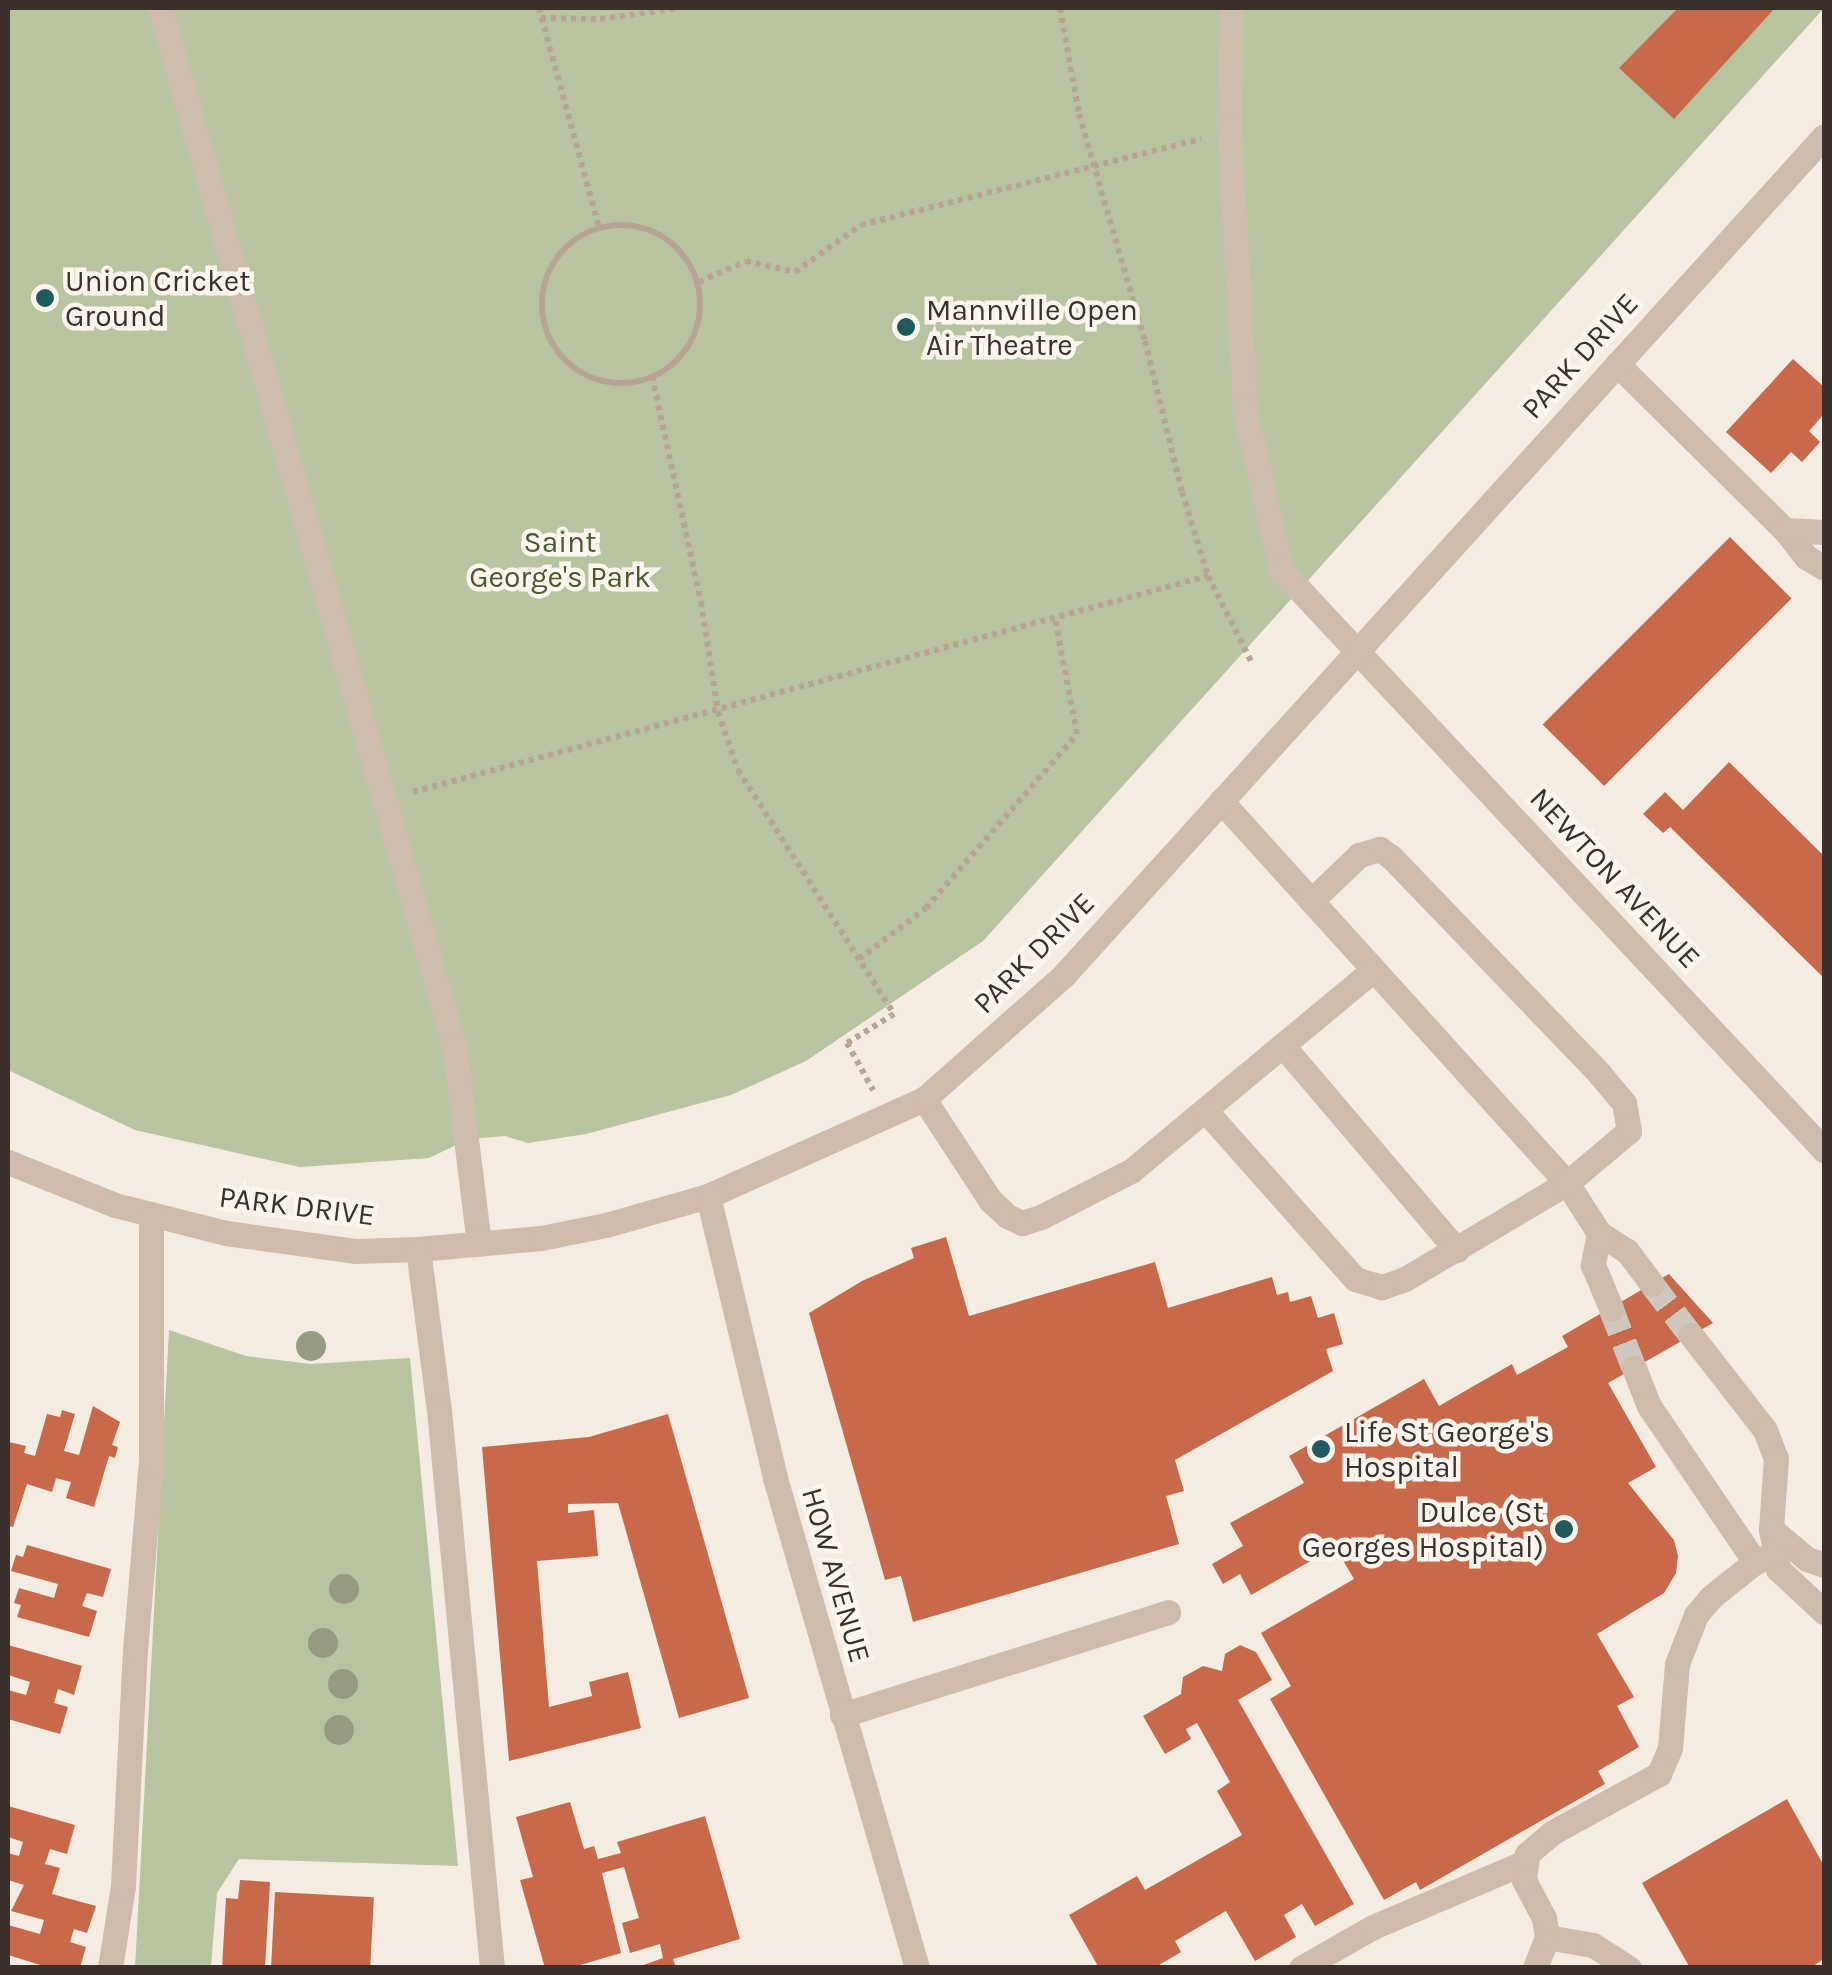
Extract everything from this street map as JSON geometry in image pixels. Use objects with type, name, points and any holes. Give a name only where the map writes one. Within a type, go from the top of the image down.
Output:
[{"type":"street","points":[[160,8],[256,360],[455,1050],[479,1244]]},
{"type":"street","name":"NEWTON AVENUE","points":[[1231,8],[1230,126],[1245,411],[1277,558],[1287,577],[1824,1150]]},
{"type":"street","name":"PARK DRIVE","points":[[8,1162],[151,1214],[226,1233],[356,1250],[418,1249],[606,1225],[708,1196],[924,1098],[1062,976],[1824,136]]},
{"type":"street","points":[[1617,364],[1785,530],[1806,557],[1824,568]]},
{"type":"street","points":[[1785,530],[1824,532]]},
{"type":"street","points":[[1221,801],[1566,1183],[1599,1233],[1628,1251],[1652,1284]]},
{"type":"street","points":[[1205,1110],[1355,1279],[1382,1286],[1406,1280],[1566,1183],[1628,1131],[1624,1103],[1600,1074],[1380,849],[1359,855],[1311,901]]},
{"type":"street","points":[[924,1098],[990,1200],[1007,1216],[1022,1222],[1132,1171],[1373,970]]},
{"type":"street","points":[[1284,1047],[1457,1250]]},
{"type":"street","name":"HOW AVENUE","points":[[708,1196],[776,1478],[916,1968]]},
{"type":"street","points":[[110,1968],[123,1886],[134,1651],[151,1460],[151,1214]]},
{"type":"street","points":[[1599,1233],[1594,1265],[1611,1308]]},
{"type":"street","points":[[418,1249],[439,1410],[492,1968]]},
{"type":"street","points":[[1534,1968],[1548,1937],[1544,1918],[1524,1880],[1524,1864],[1534,1846],[1553,1832],[1652,1781],[1664,1768],[1670,1748],[1677,1664],[1691,1627],[1711,1597],[1766,1548],[1776,1458],[1765,1430],[1691,1335]]},
{"type":"street","points":[[1634,1368],[1649,1406],[1766,1548],[1778,1569],[1824,1612]]},
{"type":"street","points":[[1766,1548],[1824,1564]]},
{"type":"street","points":[[842,1715],[1168,1612]]},
{"type":"street","points":[[1300,1968],[1374,1927],[1524,1864]]},
{"type":"street","points":[[1548,1937],[1593,1945],[1629,1968]]},
{"type":"path","points":[[539,8],[600,228]]},
{"type":"path","points":[[541,18],[600,20],[680,8]]},
{"type":"path","points":[[1060,8],[1079,114],[1208,576],[1252,663]]},
{"type":"path","points":[[700,282],[746,261],[795,272],[861,226],[1191,143],[1230,126]]},
{"type":"path","points":[[635,226],[660,235],[684,254],[700,282],[700,309],[687,349],[668,368],[652,376],[612,384],[580,374],[560,356],[545,330],[541,302],[550,268],[566,247],[600,228],[635,226]]},
{"type":"path","points":[[652,376],[701,602],[718,712],[738,770],[894,1014],[847,1043],[887,1118]]},
{"type":"path","points":[[386,800],[1208,576]]},
{"type":"path","points":[[859,959],[926,908],[1077,734],[1055,619]]},
{"type":"green space","name":"Saint George's Park","points":[[8,8],[1824,8],[983,941],[806,1061],[731,1095],[586,1134],[528,1143],[505,1136],[469,1139],[429,1158],[300,1167],[135,1130],[8,1070]]},
{"type":"green space","points":[[169,1330],[246,1356],[311,1364],[410,1358],[458,1866],[239,1859],[217,1893],[211,1967],[135,1968]]},
{"type":"building","points":[[1678,8],[1775,8],[1674,119],[1619,68]]},
{"type":"building","points":[[1793,359],[1824,387],[1824,414],[1809,431],[1820,442],[1802,462],[1791,452],[1771,473],[1726,432]]},
{"type":"building","points":[[1730,537],[1792,599],[1604,786],[1543,724]]},
{"type":"building","points":[[1729,762],[1824,856],[1824,978],[1670,827],[1663,833],[1643,814],[1665,792],[1683,810]]},
{"type":"building","points":[[946,1237],[969,1316],[1155,1262],[1168,1308],[1272,1277],[1277,1295],[1288,1292],[1290,1302],[1311,1296],[1318,1318],[1334,1313],[1343,1344],[1326,1349],[1333,1371],[1175,1460],[1184,1491],[1166,1496],[1179,1544],[913,1622],[901,1576],[885,1580],[809,1313],[862,1281],[914,1258],[911,1248]]},
{"type":"building","points":[[1669,1274],[1713,1323],[1608,1383],[1656,1467],[1628,1483],[1674,1540],[1678,1556],[1676,1573],[1664,1593],[1597,1634],[1634,1697],[1617,1706],[1639,1747],[1598,1771],[1605,1784],[1420,1890],[1416,1882],[1384,1900],[1270,1699],[1291,1686],[1261,1633],[1354,1579],[1335,1547],[1251,1595],[1240,1574],[1223,1584],[1212,1564],[1243,1546],[1230,1523],[1304,1483],[1289,1456],[1424,1379],[1439,1406],[1512,1364],[1517,1375],[1568,1347],[1562,1336]]},
{"type":"building","points":[[93,1406],[120,1422],[112,1445],[118,1447],[115,1458],[109,1456],[94,1507],[66,1498],[71,1482],[56,1478],[52,1492],[27,1484],[13,1527],[8,1526],[9,1442],[26,1446],[24,1453],[35,1456],[47,1414],[60,1417],[62,1410],[75,1414],[64,1451],[79,1455]]},
{"type":"building","points":[[668,1414],[749,1698],[679,1718],[618,1503],[568,1504],[568,1513],[594,1510],[598,1556],[537,1561],[549,1707],[592,1696],[589,1682],[628,1672],[641,1728],[509,1761],[482,1447],[589,1437]]},
{"type":"building","points":[[27,1545],[111,1569],[103,1597],[87,1593],[82,1606],[97,1611],[89,1637],[17,1617],[21,1605],[14,1603],[19,1588],[54,1598],[58,1584],[11,1571],[16,1555],[23,1557]]},
{"type":"building","points":[[8,1645],[82,1666],[74,1695],[58,1689],[54,1703],[68,1707],[60,1734],[8,1719],[8,1690],[26,1695],[30,1682],[8,1675]]},
{"type":"building","points":[[1240,1645],[1256,1652],[1272,1680],[1238,1700],[1354,1904],[1315,1926],[1302,1904],[1284,1915],[1296,1937],[1255,1961],[1226,1911],[1175,1941],[1181,1952],[1154,1968],[1099,1968],[1069,1915],[1137,1876],[1145,1890],[1242,1835],[1217,1791],[1230,1782],[1197,1723],[1186,1729],[1191,1739],[1165,1754],[1143,1716],[1181,1694],[1183,1677],[1203,1666],[1222,1671],[1225,1654]]},
{"type":"building","points":[[1787,1799],[1824,1866],[1824,1959],[1810,1968],[1690,1968],[1642,1883]]},
{"type":"building","points":[[570,1802],[584,1849],[594,1846],[598,1859],[621,1853],[617,1842],[705,1816],[740,1939],[673,1959],[676,1968],[635,1968],[663,1958],[660,1944],[630,1953],[622,1923],[639,1918],[624,1867],[602,1873],[621,1953],[570,1968],[545,1968],[520,1880],[533,1877],[516,1817]]},
{"type":"building","points":[[8,1806],[75,1825],[67,1854],[50,1849],[45,1864],[60,1868],[52,1894],[96,1906],[87,1933],[74,1929],[70,1942],[86,1947],[80,1968],[50,1968],[8,1955],[8,1925],[40,1934],[44,1920],[11,1911],[24,1885],[8,1880],[8,1853],[19,1856],[23,1842],[8,1837]]},
{"type":"building","points":[[240,1880],[270,1882],[265,1968],[222,1968],[226,1898],[238,1899]]},
{"type":"building","points":[[275,1892],[374,1897],[370,1968],[271,1968]]},
{"type":"tunnel","points":[[1652,1284],[1691,1335]]},
{"type":"tunnel","points":[[1611,1308],[1634,1368]]},
{"type":"place","name":"Union Cricket Ground","points":[[45,298]]},
{"type":"place","name":"Mannville Open Air Theatre","points":[[906,327]]},
{"type":"place","name":"Life St George's Hospital","points":[[1321,1449]]},
{"type":"place","name":"Dulce (St Georges Hospital)","points":[[1564,1529]]}]
